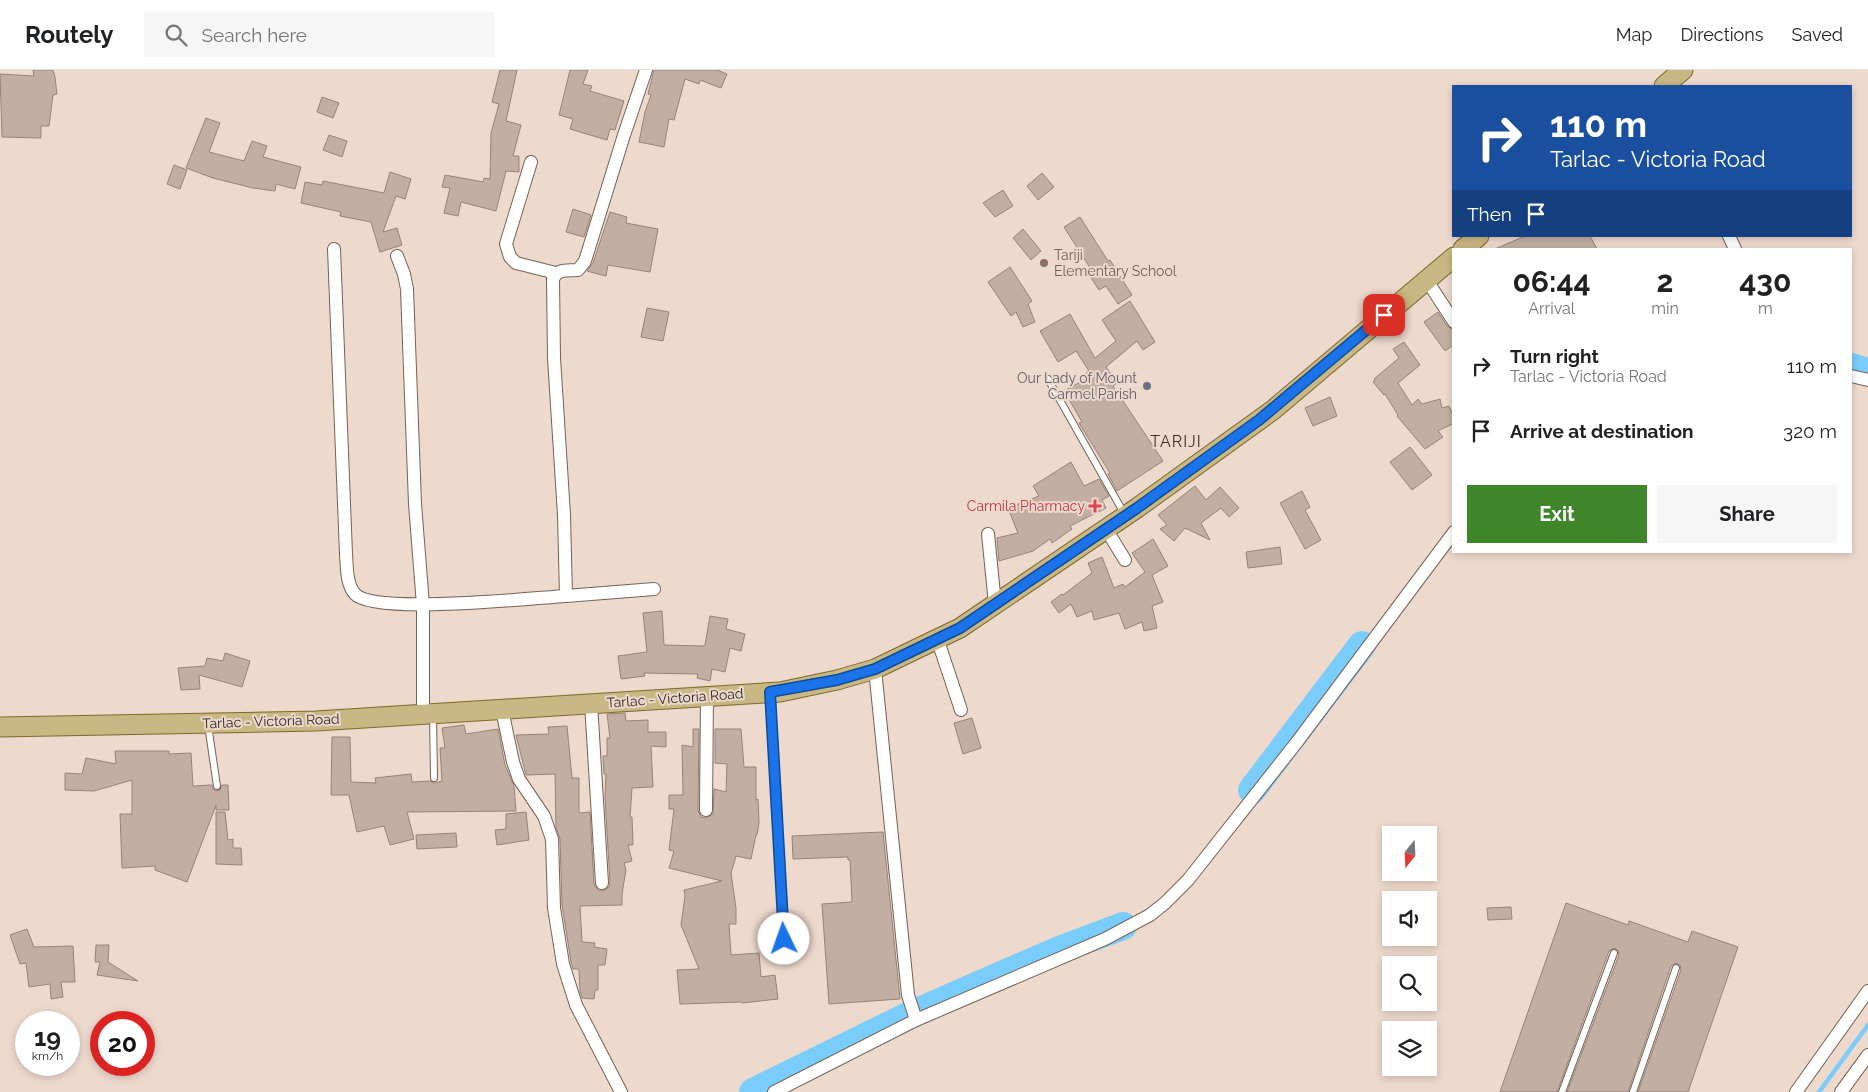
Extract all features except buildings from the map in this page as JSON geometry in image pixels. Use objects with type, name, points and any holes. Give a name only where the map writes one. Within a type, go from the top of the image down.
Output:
[{"type":"main road","points":[[1665,85],[1683,70]]},
{"type":"main road","points":[[1465,248],[1478,237]]},
{"type":"main road","name":"Tarlac - Victoria Road","points":[[0,728],[316,721],[770,692],[837,680],[875,669],[960,628],[1126,516],[1273,410],[1452,259]]},
{"type":"street","points":[[531,162],[506,244],[510,257],[516,263],[556,273],[578,270],[585,261],[646,70]]},
{"type":"street","points":[[334,250],[346,554],[350,584],[355,594],[363,600],[423,605],[654,589]]},
{"type":"street","points":[[397,256],[407,289],[416,504],[428,713]]},
{"type":"street","points":[[556,273],[553,279],[552,296],[564,515],[566,596]]},
{"type":"street","points":[[1426,279],[1452,319]]},
{"type":"street","points":[[1852,376],[1868,380]]},
{"type":"street","points":[[1106,529],[1125,560]]},
{"type":"street","points":[[988,534],[995,604]]},
{"type":"street","points":[[774,1092],[916,1019],[1105,939],[1150,915],[1165,904],[1188,880],[1297,742],[1452,535]]},
{"type":"street","points":[[937,638],[961,710]]},
{"type":"street","points":[[875,669],[908,995],[916,1019]]},
{"type":"street","points":[[706,696],[706,810]]},
{"type":"street","points":[[592,703],[602,883]]},
{"type":"street","points":[[502,710],[513,762],[519,779],[544,816],[552,839],[554,908],[563,964],[576,1006],[621,1092]]},
{"type":"street","points":[[1796,1092],[1868,991]]},
{"type":"street","points":[[1842,1092],[1868,1055]]},
{"type":"lane","points":[[1048,378],[1126,516]]},
{"type":"lane","points":[[770,692],[785,958]]},
{"type":"lane","points":[[428,713],[434,778]]},
{"type":"lane","points":[[208,723],[216,786]]},
{"type":"lane","points":[[1562,1092],[1614,953]]},
{"type":"lane","points":[[1633,1092],[1676,968]]},
{"type":"waterway","points":[[1852,367],[1868,372]]},
{"type":"waterway","points":[[1252,790],[1362,645]]},
{"type":"waterway","points":[[753,1092],[910,1015],[1059,950],[1123,926]]},
{"type":"waterway","points":[[1819,1092],[1868,1025]]},
{"type":"place","name":"Tariji Elementary School","points":[[1044,263]]},
{"type":"place","name":"Our Lady of Mount Carmel Parish","points":[[1147,386]]},
{"type":"place","name":"Carmila Pharmacy","points":[[1095,506]]},
{"type":"district","name":"TARIJI","points":[[1176,441]]},
{"type":"route","points":[[784,939],[770,692],[780,692],[837,680],[875,669],[960,628],[1137,508],[1273,410],[1384,315]]}]
